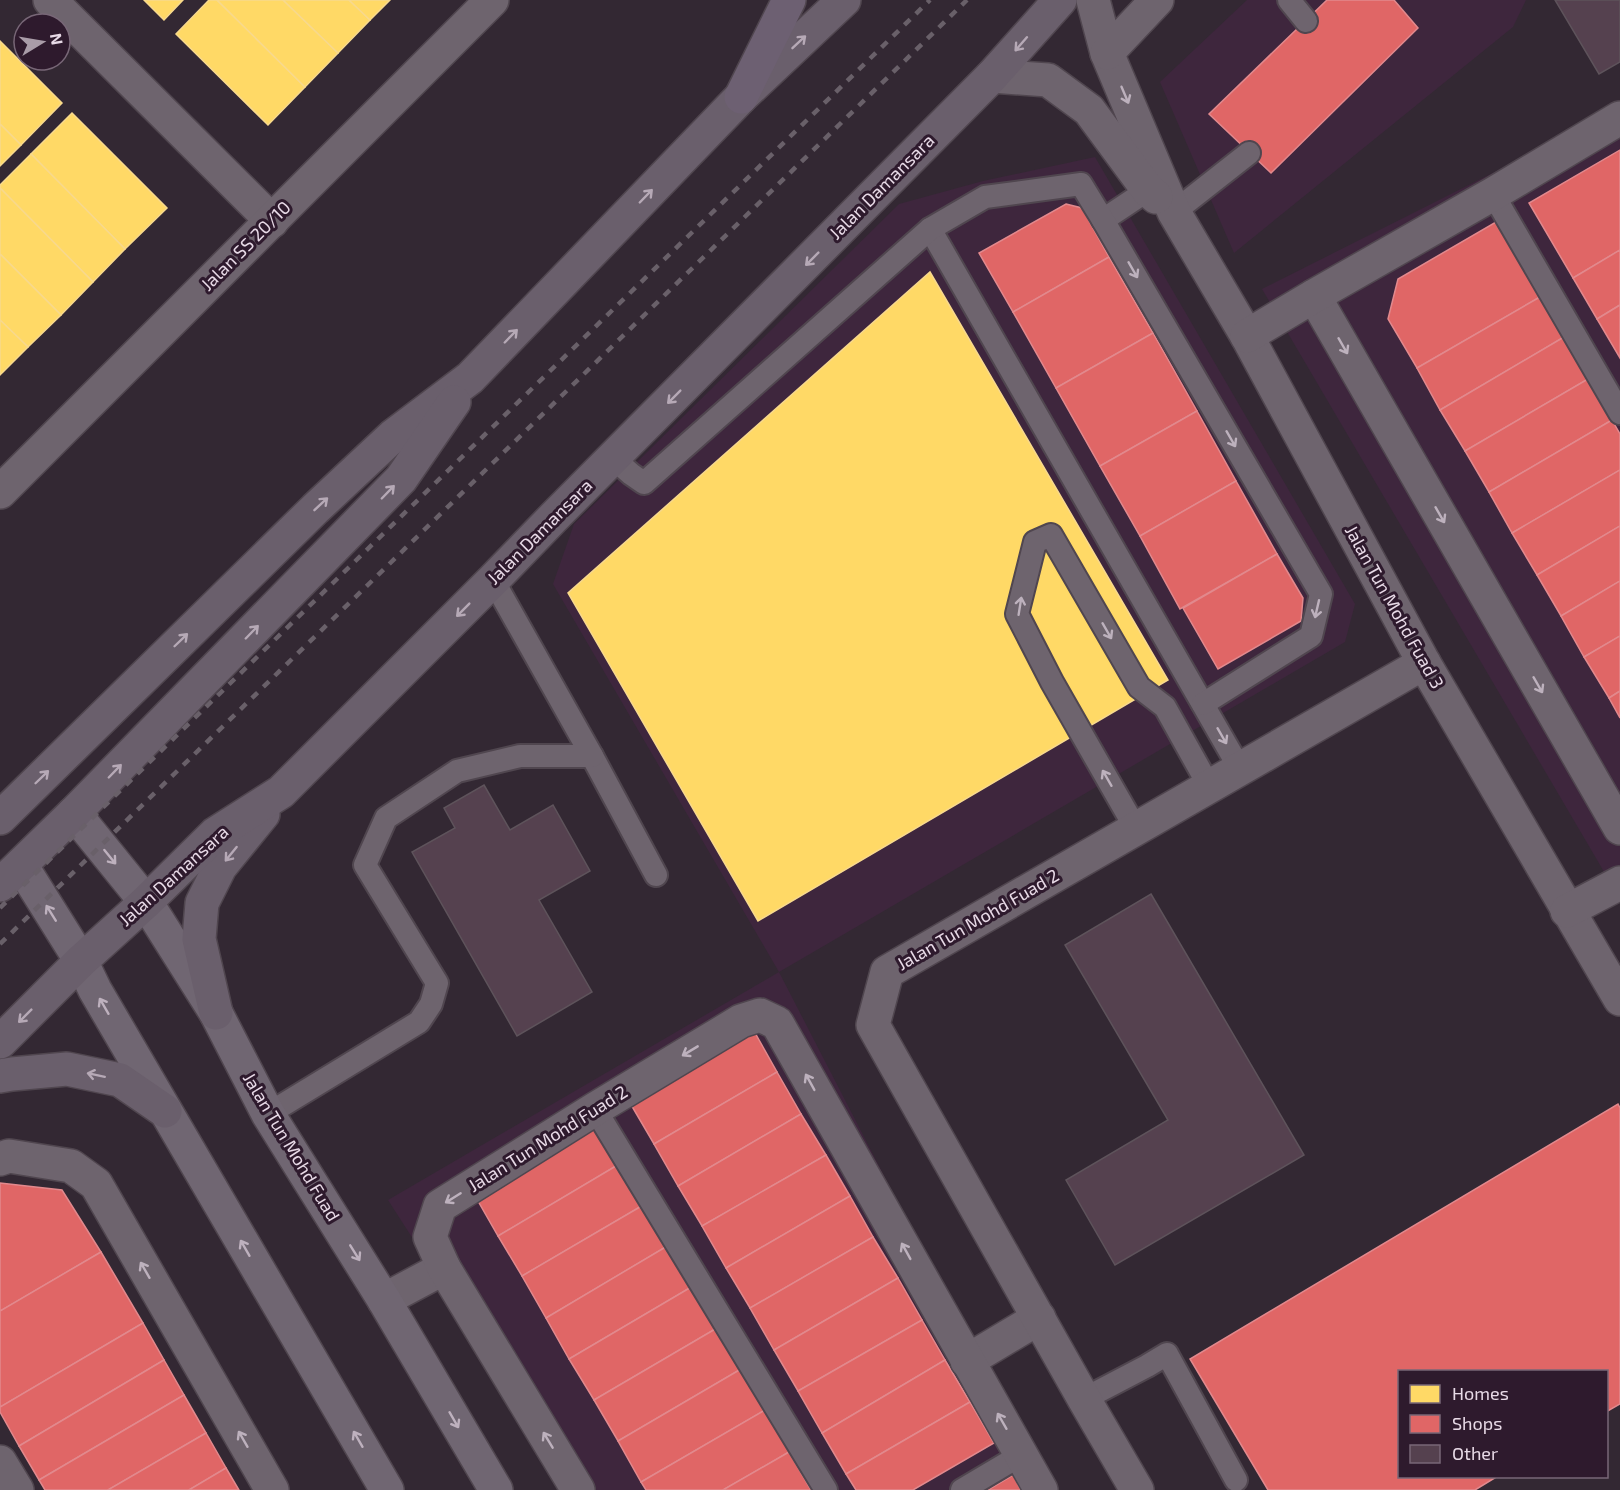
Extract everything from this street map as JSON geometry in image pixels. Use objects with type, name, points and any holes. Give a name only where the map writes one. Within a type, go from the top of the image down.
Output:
[{"type":"highway","points":[[741,97],[789,0]]},
{"type":"main road","points":[[0,818],[307,517],[393,436],[470,378],[741,97],[844,0]]},
{"type":"main road","name":"Jalan Damansara","points":[[0,1042],[81,961],[146,902],[215,834],[281,792],[992,76],[1060,0]]},
{"type":"main road","points":[[387,1490],[95,990],[81,961],[11,875],[401,479],[470,378]]},
{"type":"main road","points":[[216,1013],[199,939],[202,903],[220,867],[281,792]]},
{"type":"main road","name":"Jalan Tun Mohd Fuad","points":[[74,813],[146,902],[216,1013],[268,1114],[384,1300],[496,1490]]},
{"type":"main road","points":[[0,1076],[67,1069],[120,1080],[165,1111]]},
{"type":"street","points":[[50,0],[272,221]]},
{"type":"street","name":"Jalan SS 20/10","points":[[0,492],[492,0]]},
{"type":"street","name":"Jalan Tun Mohd Fuad 3","points":[[1093,0],[1107,53],[1174,212],[1247,336],[1424,663],[1620,999]]},
{"type":"street","points":[[1107,53],[1157,0]]},
{"type":"street","name":"Jalan Tun Mohd Fuad 3","points":[[992,76],[1048,80],[1089,110],[1148,190],[1174,212]]},
{"type":"street","points":[[1247,336],[1620,118]]},
{"type":"street","points":[[1314,296],[1620,828]]},
{"type":"street","name":"Jalan Tun Mohd Fuad 2","points":[[1137,1490],[873,1024],[887,972],[1424,663]]},
{"type":"street","points":[[1568,911],[1620,883]]},
{"type":"street","name":"Jalan Tun Mohd Fuad 2","points":[[444,1268],[430,1237],[440,1206],[741,1021],[760,1015],[777,1023],[1041,1490]]},
{"type":"street","points":[[0,1159],[9,1156],[71,1166],[96,1184],[272,1490]]},
{"type":"street","points":[[384,1300],[444,1268],[578,1490]]},
{"type":"street","points":[[967,1361],[1039,1318]]},
{"type":"street","points":[[0,1462],[16,1490]]},
{"type":"lane","points":[[1289,0],[1306,21]]},
{"type":"lane","points":[[1174,212],[1249,153]]},
{"type":"lane","points":[[614,458],[644,483],[930,229],[985,198],[1081,184],[1321,594],[1311,636],[1203,704]]},
{"type":"lane","points":[[1103,220],[1148,190]]},
{"type":"lane","points":[[1493,194],[1620,413]]},
{"type":"lane","points":[[930,229],[1240,769]]},
{"type":"lane","points":[[1136,829],[1052,682],[1017,614],[1035,542],[1051,535],[1139,687],[1165,707],[1209,786]]},
{"type":"lane","points":[[493,580],[656,875]]},
{"type":"lane","points":[[268,1114],[419,1022],[431,1004],[437,983],[365,865],[386,818],[457,771],[520,756],[592,756]]},
{"type":"lane","points":[[595,1109],[826,1490]]},
{"type":"lane","points":[[1084,1399],[1167,1354],[1236,1480]]},
{"type":"lane","points":[[962,1490],[1021,1455]]},
{"type":"shaded area","points":[[1247,0],[1526,0],[1513,27],[1234,253],[1160,82]]},
{"type":"shaded area","points":[[1620,109],[1620,899],[1262,289]]},
{"type":"shaded area","points":[[1095,157],[1355,604],[1345,642],[779,972],[553,584],[574,524],[899,204],[983,181]]},
{"type":"shaded area","points":[[779,972],[1046,1490],[574,1490],[388,1200]]},
{"type":"building: Homes","points":[[144,0],[183,0],[164,20]]},
{"type":"building: Homes","points":[[209,0],[217,0],[305,87],[268,125],[176,34]]},
{"type":"building: Homes","points":[[217,0],[283,0],[338,53],[305,87]]},
{"type":"building: Homes","points":[[283,0],[349,0],[370,20],[338,53]]},
{"type":"building: Homes","points":[[349,0],[390,0],[370,20]]},
{"type":"building: Homes","points":[[0,41],[12,53],[12,72],[31,72],[62,103],[21,145],[0,124]]},
{"type":"building: Homes","points":[[72,113],[167,208],[125,249],[31,154]]},
{"type":"building: Homes","points":[[0,124],[21,145],[0,166]]},
{"type":"building: Homes","points":[[31,154],[125,249],[93,282],[0,188],[0,185]]},
{"type":"building: Homes","points":[[0,188],[93,282],[61,315],[0,254]]},
{"type":"building: Homes","points":[[0,254],[61,315],[28,347],[0,320]]},
{"type":"building: Homes","points":[[930,272],[1168,680],[758,921],[568,593]]},
{"type":"building: Homes","points":[[0,320],[28,347],[0,375]]},
{"type":"building: Shops","points":[[1327,0],[1394,0],[1418,28],[1271,173],[1209,114]]},
{"type":"building: Shops","points":[[1620,150],[1620,250],[1573,278],[1529,203]]},
{"type":"building: Shops","points":[[1066,204],[1082,208],[1109,257],[1013,312],[979,253]]},
{"type":"building: Shops","points":[[1496,222],[1540,297],[1417,368],[1388,319],[1398,279]]},
{"type":"building: Shops","points":[[1620,250],[1620,305],[1597,319],[1573,278]]},
{"type":"building: Shops","points":[[1109,257],[1153,333],[1056,388],[1013,312]]},
{"type":"building: Shops","points":[[1540,297],[1564,337],[1440,410],[1417,368]]},
{"type":"building: Shops","points":[[1620,305],[1620,358],[1597,319]]},
{"type":"building: Shops","points":[[1153,333],[1197,411],[1100,466],[1056,388]]},
{"type":"building: Shops","points":[[1564,337],[1588,379],[1465,451],[1440,410]]},
{"type":"building: Shops","points":[[1588,379],[1612,420],[1489,492],[1465,451]]},
{"type":"building: Shops","points":[[1197,411],[1236,481],[1140,536],[1100,466]]},
{"type":"building: Shops","points":[[1612,420],[1620,434],[1620,470],[1512,533],[1489,492]]},
{"type":"building: Shops","points":[[1620,470],[1620,526],[1537,575],[1512,533]]},
{"type":"building: Shops","points":[[1236,481],[1277,554],[1180,609],[1140,536]]},
{"type":"building: Shops","points":[[1620,526],[1620,581],[1561,616],[1537,575]]},
{"type":"building: Shops","points":[[1277,554],[1303,598],[1301,621],[1218,669],[1183,608]]},
{"type":"building: Shops","points":[[1620,581],[1620,636],[1584,657],[1561,616]]},
{"type":"building: Shops","points":[[1620,636],[1620,691],[1609,698],[1584,657]]},
{"type":"building: Shops","points":[[1620,691],[1620,718],[1609,698]]},
{"type":"building: Shops","points":[[754,1031],[777,1072],[654,1144],[630,1103]]},
{"type":"building: Shops","points":[[777,1072],[801,1114],[678,1186],[654,1144]]},
{"type":"building: Shops","points":[[1618,1104],[1620,1108],[1620,1404],[1608,1411],[1608,1370],[1398,1370],[1398,1478],[1495,1478],[1475,1490],[1268,1490],[1190,1359]]},
{"type":"building: Shops","points":[[801,1114],[826,1155],[702,1226],[678,1186]]},
{"type":"building: Shops","points":[[597,1122],[621,1163],[498,1236],[474,1194]]},
{"type":"building: Shops","points":[[826,1155],[850,1196],[726,1268],[702,1226]]},
{"type":"building: Shops","points":[[621,1163],[645,1204],[522,1276],[498,1236]]},
{"type":"building: Shops","points":[[0,1183],[62,1190],[101,1252],[0,1311]]},
{"type":"building: Shops","points":[[850,1196],[873,1237],[750,1308],[726,1268]]},
{"type":"building: Shops","points":[[645,1204],[669,1245],[546,1318],[522,1276]]},
{"type":"building: Shops","points":[[873,1237],[898,1278],[774,1350],[750,1308]]},
{"type":"building: Shops","points":[[669,1245],[693,1286],[569,1359],[546,1318]]},
{"type":"building: Shops","points":[[101,1252],[143,1323],[0,1407],[0,1311]]},
{"type":"building: Shops","points":[[898,1278],[922,1320],[798,1391],[774,1350]]},
{"type":"building: Shops","points":[[693,1286],[717,1328],[594,1400],[569,1359]]},
{"type":"building: Shops","points":[[922,1320],[945,1360],[822,1433],[798,1391]]},
{"type":"building: Shops","points":[[143,1323],[164,1360],[19,1446],[0,1412],[0,1407]]},
{"type":"building: Shops","points":[[717,1328],[741,1369],[618,1441],[594,1400]]},
{"type":"building: Shops","points":[[164,1360],[184,1395],[39,1480],[19,1446]]},
{"type":"building: Shops","points":[[945,1360],[970,1402],[846,1474],[822,1433]]},
{"type":"building: Shops","points":[[741,1369],[765,1410],[641,1482],[618,1441]]},
{"type":"building: Shops","points":[[184,1395],[206,1433],[108,1490],[45,1490],[39,1480]]},
{"type":"building: Shops","points":[[970,1402],[994,1443],[913,1490],[856,1490],[846,1474]]},
{"type":"building: Shops","points":[[765,1410],[789,1452],[723,1490],[646,1490],[641,1482]]},
{"type":"building: Shops","points":[[206,1433],[226,1468],[189,1490],[108,1490]]},
{"type":"building: Shops","points":[[789,1452],[811,1490],[723,1490]]},
{"type":"building: Shops","points":[[226,1468],[239,1490],[189,1490]]},
{"type":"building: Shops","points":[[1013,1475],[1021,1490],[988,1490]]},
{"type":"building: Other","points":[[1555,0],[1620,0],[1620,62],[1599,74]]},
{"type":"building: Other","points":[[484,785],[510,830],[553,805],[590,871],[539,900],[592,992],[517,1036],[412,852],[455,828],[444,808]]},
{"type":"building: Other","points":[[1151,894],[1304,1155],[1115,1265],[1066,1180],[1168,1120],[1065,945]]},
{"type":"railway","points":[[0,908],[930,0]]},
{"type":"railway","points":[[0,944],[967,0]]}]
